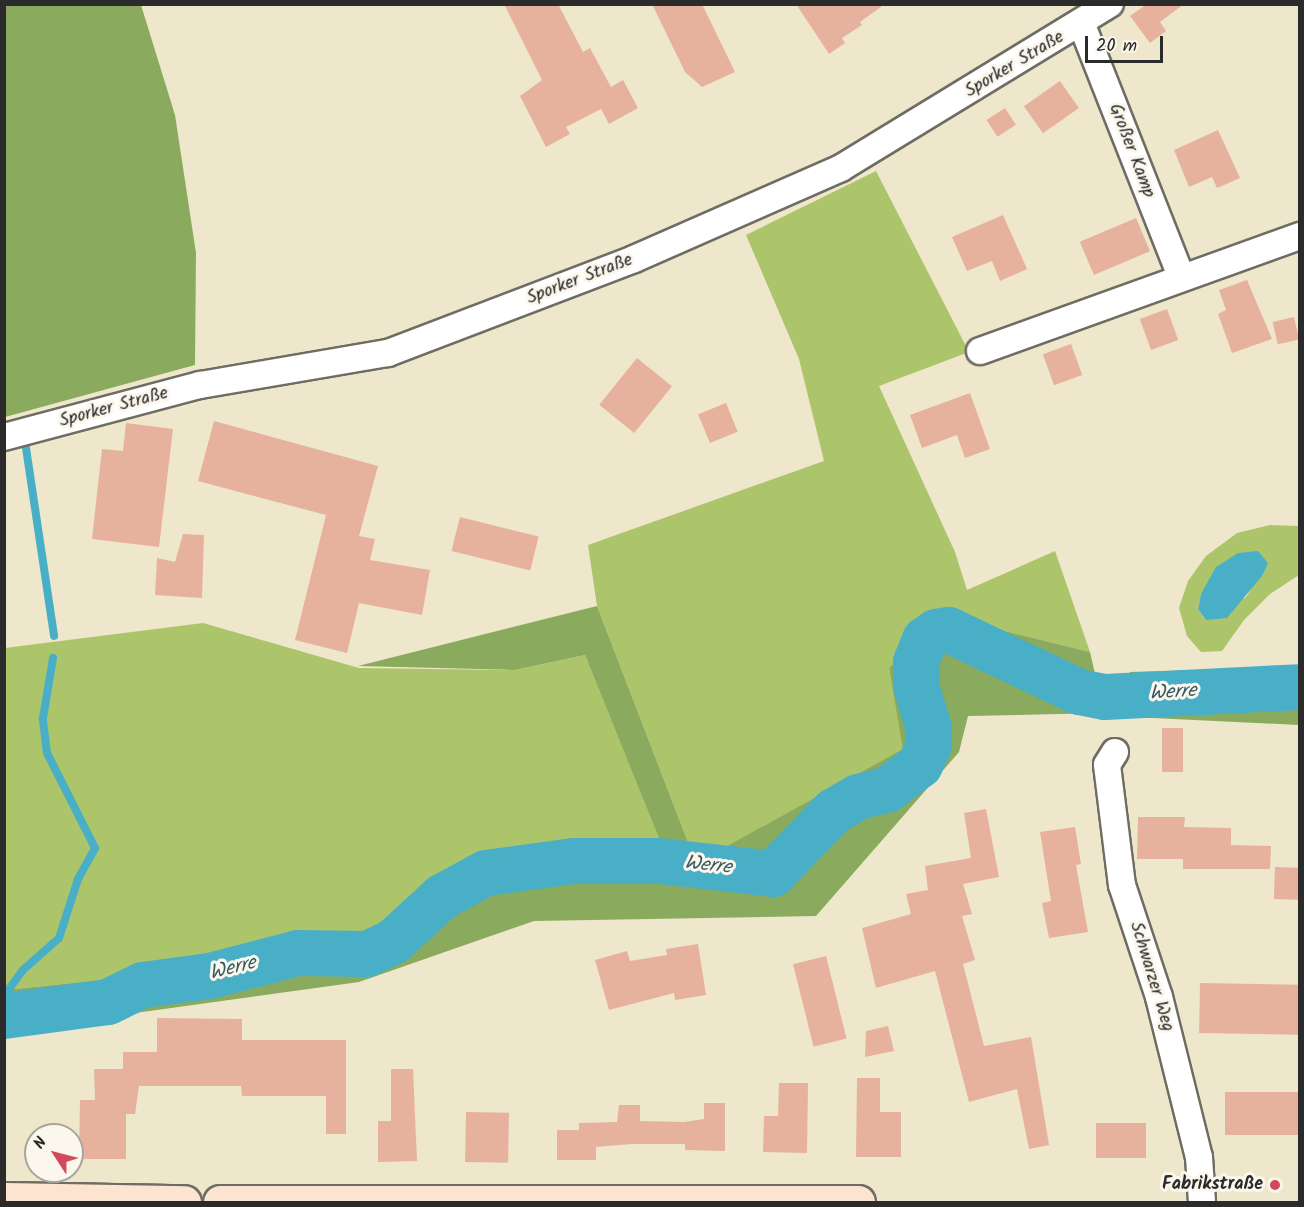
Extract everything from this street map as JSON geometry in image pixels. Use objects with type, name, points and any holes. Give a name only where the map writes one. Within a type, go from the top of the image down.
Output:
[{"type":"main road","points":[[4,1199],[184,1203]]},
{"type":"main road","points":[[220,1203],[858,1203]]},
{"type":"street","name":"Sporker Straße","points":[[4,437],[200,385],[388,353],[634,259],[841,168],[1082,25],[1110,4]]},
{"type":"street","name":"Großer Kamp","points":[[1082,25],[1180,276]]},
{"type":"street","points":[[980,351],[1180,276],[1299,236]]},
{"type":"street","name":"Schwarzer Weg","points":[[1114,752],[1107,765],[1122,885],[1159,997],[1199,1157],[1202,1203]]},
{"type":"green space","points":[[5,4],[141,5],[175,115],[196,253],[195,365],[5,417]]},
{"type":"green space","points":[[876,171],[969,352],[879,386],[955,552],[967,590],[1055,551],[1090,652],[940,615],[889,668],[904,749],[696,863],[597,606],[588,545],[824,461],[799,359],[746,235]]},
{"type":"green space","points":[[1270,525],[1299,526],[1299,575],[1270,594],[1244,620],[1222,651],[1201,652],[1187,636],[1179,608],[1188,581],[1206,556],[1237,533]],"holes":[[[1268,563],[1246,597],[1206,620],[1198,609],[1201,594]]]},
{"type":"green space","points":[[597,606],[696,863],[903,749],[889,668],[940,615],[1090,652],[1104,713],[968,716],[959,752],[816,916],[534,921],[359,982],[5,1031],[5,990],[361,953],[485,888],[577,863],[670,865],[585,655],[515,670],[358,666]]},
{"type":"green space","points":[[203,623],[359,668],[515,670],[585,655],[671,865],[488,888],[361,953],[5,990],[5,648]]},
{"type":"green space","points":[[1299,667],[1299,725],[1132,717],[1130,672]]},
{"type":"water","points":[[1258,551],[1268,563],[1262,576],[1227,618],[1206,620],[1198,609],[1201,594],[1216,567],[1238,553]]},
{"type":"building","points":[[504,4],[558,4],[583,52],[590,48],[611,87],[623,80],[638,108],[609,124],[601,109],[566,127],[570,134],[546,147],[520,96],[542,80]]},
{"type":"building","points":[[652,4],[702,4],[735,72],[702,87],[685,72]]},
{"type":"building","points":[[796,4],[885,4],[860,22],[862,25],[842,38],[845,43],[829,54]]},
{"type":"building","points":[[1147,4],[1184,4],[1160,22],[1166,31],[1150,43],[1130,16]]},
{"type":"building","points":[[1060,81],[1079,108],[1043,133],[1024,106]]},
{"type":"building","points":[[1005,108],[1016,125],[997,137],[987,120]]},
{"type":"building","points":[[1218,130],[1240,178],[1217,188],[1212,177],[1189,187],[1174,150]]},
{"type":"building","points":[[1003,215],[1027,269],[1000,281],[992,261],[967,271],[952,237]]},
{"type":"building","points":[[1136,218],[1150,251],[1094,275],[1080,242]]},
{"type":"building","points":[[1247,280],[1272,339],[1232,353],[1218,314],[1226,310],[1219,290]]},
{"type":"building","points":[[1167,309],[1178,340],[1151,350],[1140,319]]},
{"type":"building","points":[[1294,317],[1299,339],[1278,344],[1273,322]]},
{"type":"building","points":[[1071,344],[1082,375],[1054,385],[1043,354]]},
{"type":"building","points":[[637,358],[672,386],[634,433],[599,405]]},
{"type":"building","points":[[970,393],[990,449],[965,458],[957,435],[922,448],[910,415]]},
{"type":"building","points":[[726,403],[738,432],[710,443],[698,414]]},
{"type":"building","points":[[214,421],[378,466],[359,536],[375,539],[370,560],[430,570],[422,615],[359,603],[347,653],[295,640],[326,515],[198,481]]},
{"type":"building","points":[[126,423],[173,429],[159,547],[92,539],[102,449],[123,451]]},
{"type":"building","points":[[460,517],[539,537],[530,571],[452,551]]},
{"type":"building","points":[[183,534],[204,535],[202,598],[155,595],[157,558],[175,562]]},
{"type":"building","points":[[1162,728],[1183,728],[1183,772],[1162,772]]},
{"type":"building","points":[[986,809],[999,877],[963,884],[972,914],[962,916],[975,960],[963,964],[984,1046],[1031,1037],[1049,1145],[1029,1149],[1017,1089],[969,1102],[935,971],[876,988],[862,928],[911,914],[906,894],[928,890],[925,866],[971,858],[964,813]]},
{"type":"building","points":[[1138,817],[1185,817],[1184,827],[1231,828],[1231,845],[1271,846],[1270,869],[1183,869],[1183,859],[1137,859]]},
{"type":"building","points":[[1075,827],[1081,864],[1076,865],[1088,932],[1049,938],[1042,903],[1051,901],[1040,832]]},
{"type":"building","points":[[1275,867],[1299,868],[1298,900],[1274,899]]},
{"type":"building","points":[[698,944],[706,995],[675,1000],[674,993],[609,1010],[595,960],[627,951],[630,961],[667,955],[666,949]]},
{"type":"building","points":[[826,956],[847,1038],[814,1047],[793,964]]},
{"type":"building","points":[[1200,983],[1299,985],[1298,1035],[1199,1033]]},
{"type":"building","points":[[157,1018],[242,1019],[242,1040],[346,1040],[346,1134],[326,1134],[326,1096],[242,1096],[241,1086],[139,1086],[135,1114],[126,1114],[126,1159],[84,1159],[84,1123],[80,1123],[80,1100],[95,1100],[94,1069],[123,1069],[123,1052],[157,1052]]},
{"type":"building","points":[[888,1026],[894,1051],[865,1057],[866,1031]]},
{"type":"building","points":[[391,1069],[413,1069],[417,1161],[378,1162],[378,1121],[391,1121]]},
{"type":"building","points":[[857,1078],[880,1078],[880,1112],[901,1112],[901,1157],[856,1157]]},
{"type":"building","points":[[779,1083],[808,1083],[807,1153],[763,1152],[764,1116],[778,1116]]},
{"type":"building","points":[[1225,1092],[1299,1092],[1299,1135],[1225,1135]]},
{"type":"building","points":[[704,1103],[725,1103],[725,1151],[685,1150],[685,1144],[632,1144],[596,1147],[596,1160],[557,1160],[557,1130],[579,1130],[579,1123],[617,1122],[619,1105],[640,1105],[640,1121],[684,1122],[704,1119]]},
{"type":"building","points":[[466,1112],[509,1113],[508,1163],[465,1162]]},
{"type":"building","points":[[1096,1123],[1146,1123],[1146,1158],[1096,1158]]},
{"type":"waterway","points":[[26,448],[54,636]]},
{"type":"waterway","name":"Werre","points":[[4,1016],[108,1002],[143,985],[210,976],[298,953],[367,954],[393,942],[442,897],[486,873],[574,861],[659,861],[773,874],[834,811],[858,797],[887,790],[920,765],[929,745],[929,728],[917,689],[916,662],[925,640],[936,632],[949,630],[1079,692],[1105,697],[1300,687]]},
{"type":"waterway","points":[[4,996],[23,970],[59,938],[78,879],[95,848],[47,753],[43,718],[53,658]]},
{"type":"place","name":"Fabrikstraße","points":[[1275,1185]]}]
